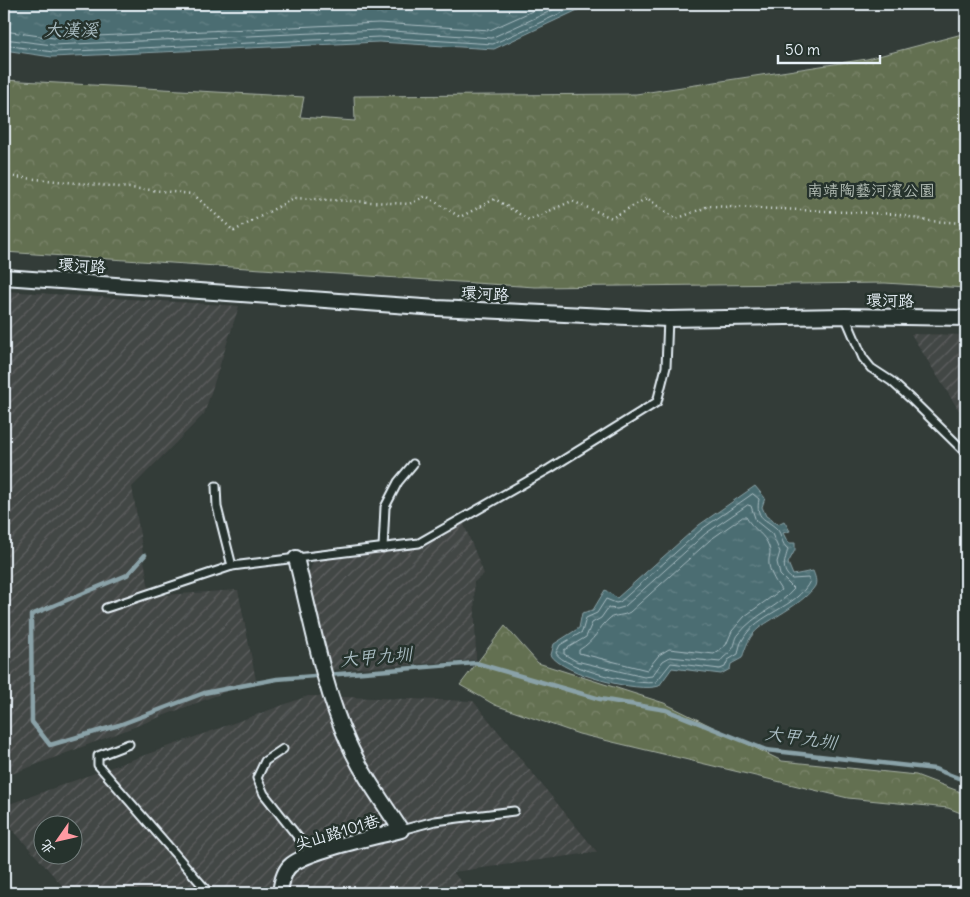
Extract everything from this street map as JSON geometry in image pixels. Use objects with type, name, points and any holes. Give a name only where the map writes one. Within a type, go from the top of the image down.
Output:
[{"type":"street","name":"環河路","points":[[4,277],[437,308],[668,319],[845,316],[966,318]]},
{"type":"street","name":"尖山路101巷","points":[[280,893],[282,881],[289,866],[312,855],[401,830],[365,776],[347,740],[325,675],[296,558]]},
{"type":"lane","points":[[845,316],[863,358],[871,368],[912,400],[966,453]]},
{"type":"lane","points":[[106,608],[232,566],[419,543],[549,469],[657,402],[666,367],[668,319]]},
{"type":"lane","points":[[383,548],[385,507],[398,482],[413,464]]},
{"type":"lane","points":[[216,486],[217,507],[232,566]]},
{"type":"lane","points":[[129,744],[98,756],[98,765],[209,893]]},
{"type":"lane","points":[[283,749],[265,761],[256,778],[264,794],[312,855]]},
{"type":"lane","points":[[401,830],[435,821],[514,811]]},
{"type":"path","points":[[4,176],[193,194],[234,231],[294,198],[410,204],[426,196],[460,217],[495,199],[529,220],[572,201],[612,218],[647,198],[676,219],[709,206],[895,214],[928,221],[966,223]]},
{"type":"shaded area","points":[[4,291],[239,306],[204,414],[132,487],[150,596],[238,590],[256,680],[4,777]]},
{"type":"shaded area","points":[[911,334],[966,335],[966,418],[958,409]]},
{"type":"shaded area","points":[[463,522],[484,574],[474,582],[476,660],[330,670],[307,576],[314,561],[405,545]]},
{"type":"shaded area","points":[[308,696],[473,701],[597,852],[453,872],[470,893],[69,893],[43,864],[82,864],[82,814],[32,814],[32,851],[4,820],[4,806]]},
{"type":"green space","name":"南靖陶藝河濱公園","points":[[966,33],[966,288],[885,283],[535,287],[4,252],[4,80],[304,97],[300,117],[355,121],[354,96],[636,94],[867,59]]},
{"type":"green space","points":[[505,626],[538,663],[664,703],[782,761],[916,775],[966,794],[966,815],[948,808],[848,798],[579,734],[495,705],[460,685]]},
{"type":"water","name":"大漢溪","points":[[4,4],[614,4],[582,8],[494,49],[379,42],[52,57],[4,50]]},
{"type":"water","points":[[755,486],[765,498],[762,507],[766,516],[778,524],[784,521],[790,531],[783,533],[788,543],[795,543],[795,550],[788,563],[793,575],[813,571],[816,584],[804,598],[759,628],[748,641],[742,658],[731,664],[730,669],[721,674],[672,668],[659,686],[635,687],[585,675],[558,662],[551,655],[554,644],[579,628],[582,613],[593,610],[605,590],[617,598],[699,525]]},
{"type":"waterway","name":"大甲九圳","points":[[145,555],[127,575],[31,615],[32,722],[50,745],[119,725],[204,693],[277,679],[476,663],[600,699],[666,710],[766,750],[935,769],[966,781]]}]
